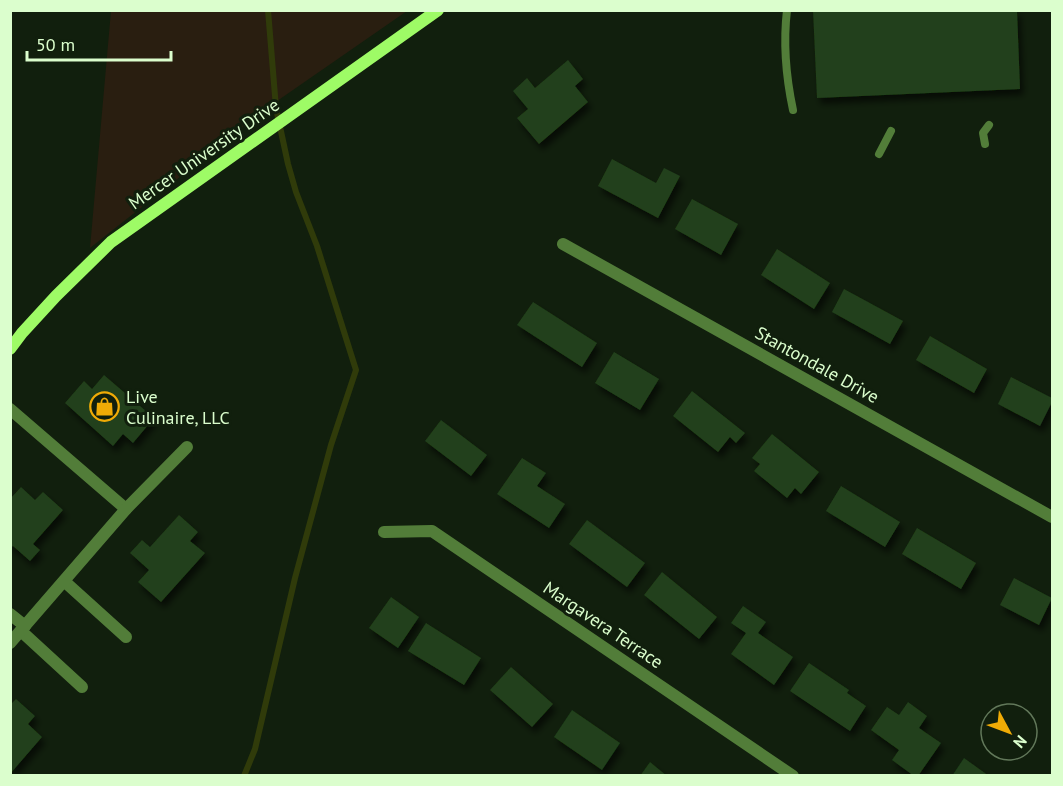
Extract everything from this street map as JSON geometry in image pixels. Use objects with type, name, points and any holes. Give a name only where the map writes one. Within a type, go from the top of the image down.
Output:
[{"type":"street","name":"Mercer University Drive","points":[[10,350],[22,333],[56,296],[111,242],[438,10]]},
{"type":"street","name":"Stantondale Drive","points":[[563,244],[1053,517]]},
{"type":"street","points":[[10,409],[126,509]]},
{"type":"street","points":[[10,644],[126,509],[187,447]]},
{"type":"street","name":"Margavera Terrace","points":[[384,532],[432,531],[793,776]]},
{"type":"street","points":[[64,581],[126,637]]},
{"type":"street","points":[[10,614],[82,687]]},
{"type":"lane","points":[[787,10],[784,35],[788,84],[793,110]]},
{"type":"lane","points":[[985,144],[983,133],[989,125]]},
{"type":"lane","points":[[879,154],[891,131]]},
{"type":"shaded area","points":[[111,10],[407,11],[267,108],[90,248]]},
{"type":"building","points":[[813,10],[1017,10],[1020,89],[817,98]]},
{"type":"building","points":[[568,60],[583,79],[575,86],[588,102],[539,144],[517,118],[528,109],[513,91],[527,78],[535,88]]},
{"type":"building","points":[[612,159],[656,183],[664,168],[680,176],[658,218],[598,186]]},
{"type":"building","points":[[692,199],[738,224],[721,255],[675,229]]},
{"type":"building","points":[[777,249],[830,283],[814,309],[761,275]]},
{"type":"building","points":[[844,289],[903,321],[890,344],[832,312]]},
{"type":"building","points":[[533,302],[597,343],[582,367],[517,325]]},
{"type":"building","points":[[930,336],[987,369],[974,393],[916,360]]},
{"type":"building","points":[[614,352],[659,379],[640,410],[595,383]]},
{"type":"building","points":[[104,375],[154,418],[133,443],[123,434],[113,446],[65,403],[84,381],[92,389]]},
{"type":"building","points":[[1011,377],[1052,398],[1040,426],[998,404]]},
{"type":"building","points":[[692,391],[745,433],[736,443],[730,437],[718,452],[673,416]]},
{"type":"building","points":[[441,420],[487,455],[471,476],[425,441]]},
{"type":"building","points":[[772,434],[819,472],[801,494],[795,488],[787,498],[754,471],[760,464],[752,458]]},
{"type":"building","points":[[522,458],[546,473],[537,486],[565,504],[549,528],[497,494]]},
{"type":"building","points":[[841,486],[900,522],[885,547],[826,511]]},
{"type":"building","points":[[21,487],[35,500],[43,492],[63,510],[33,544],[40,550],[30,561],[13,546],[10,548],[10,499]]},
{"type":"building","points":[[179,515],[198,532],[190,541],[205,553],[161,602],[138,582],[149,570],[130,553],[142,540],[150,547]]},
{"type":"building","points":[[587,520],[645,563],[627,587],[569,544]]},
{"type":"building","points":[[917,528],[976,563],[961,589],[902,554]]},
{"type":"building","points":[[662,572],[717,617],[699,639],[644,595]]},
{"type":"building","points":[[1014,578],[1052,598],[1039,625],[1000,605]]},
{"type":"building","points":[[391,597],[419,617],[398,648],[369,628]]},
{"type":"building","points":[[743,606],[766,622],[758,633],[793,657],[774,685],[731,654],[746,633],[731,623]]},
{"type":"building","points":[[426,623],[481,658],[464,685],[408,651]]},
{"type":"building","points":[[809,663],[849,690],[847,693],[866,706],[850,731],[790,691]]},
{"type":"building","points":[[511,667],[553,704],[532,727],[490,690]]},
{"type":"building","points":[[16,699],[35,716],[28,724],[42,737],[10,774],[10,705]]},
{"type":"building","points":[[908,702],[927,716],[919,728],[941,743],[918,776],[914,776],[892,760],[899,750],[871,730],[887,707],[899,715]]},
{"type":"building","points":[[572,710],[620,743],[602,770],[554,737]]},
{"type":"building","points":[[964,758],[989,776],[952,776]]},
{"type":"building","points":[[650,762],[667,776],[640,776]]},
{"type":"waterway","points":[[244,776],[255,749],[295,578],[331,445],[356,370],[317,246],[288,164],[276,108],[268,10]]},
{"type":"place","name":"Live Culinaire, LLC","points":[[105,407]]}]
